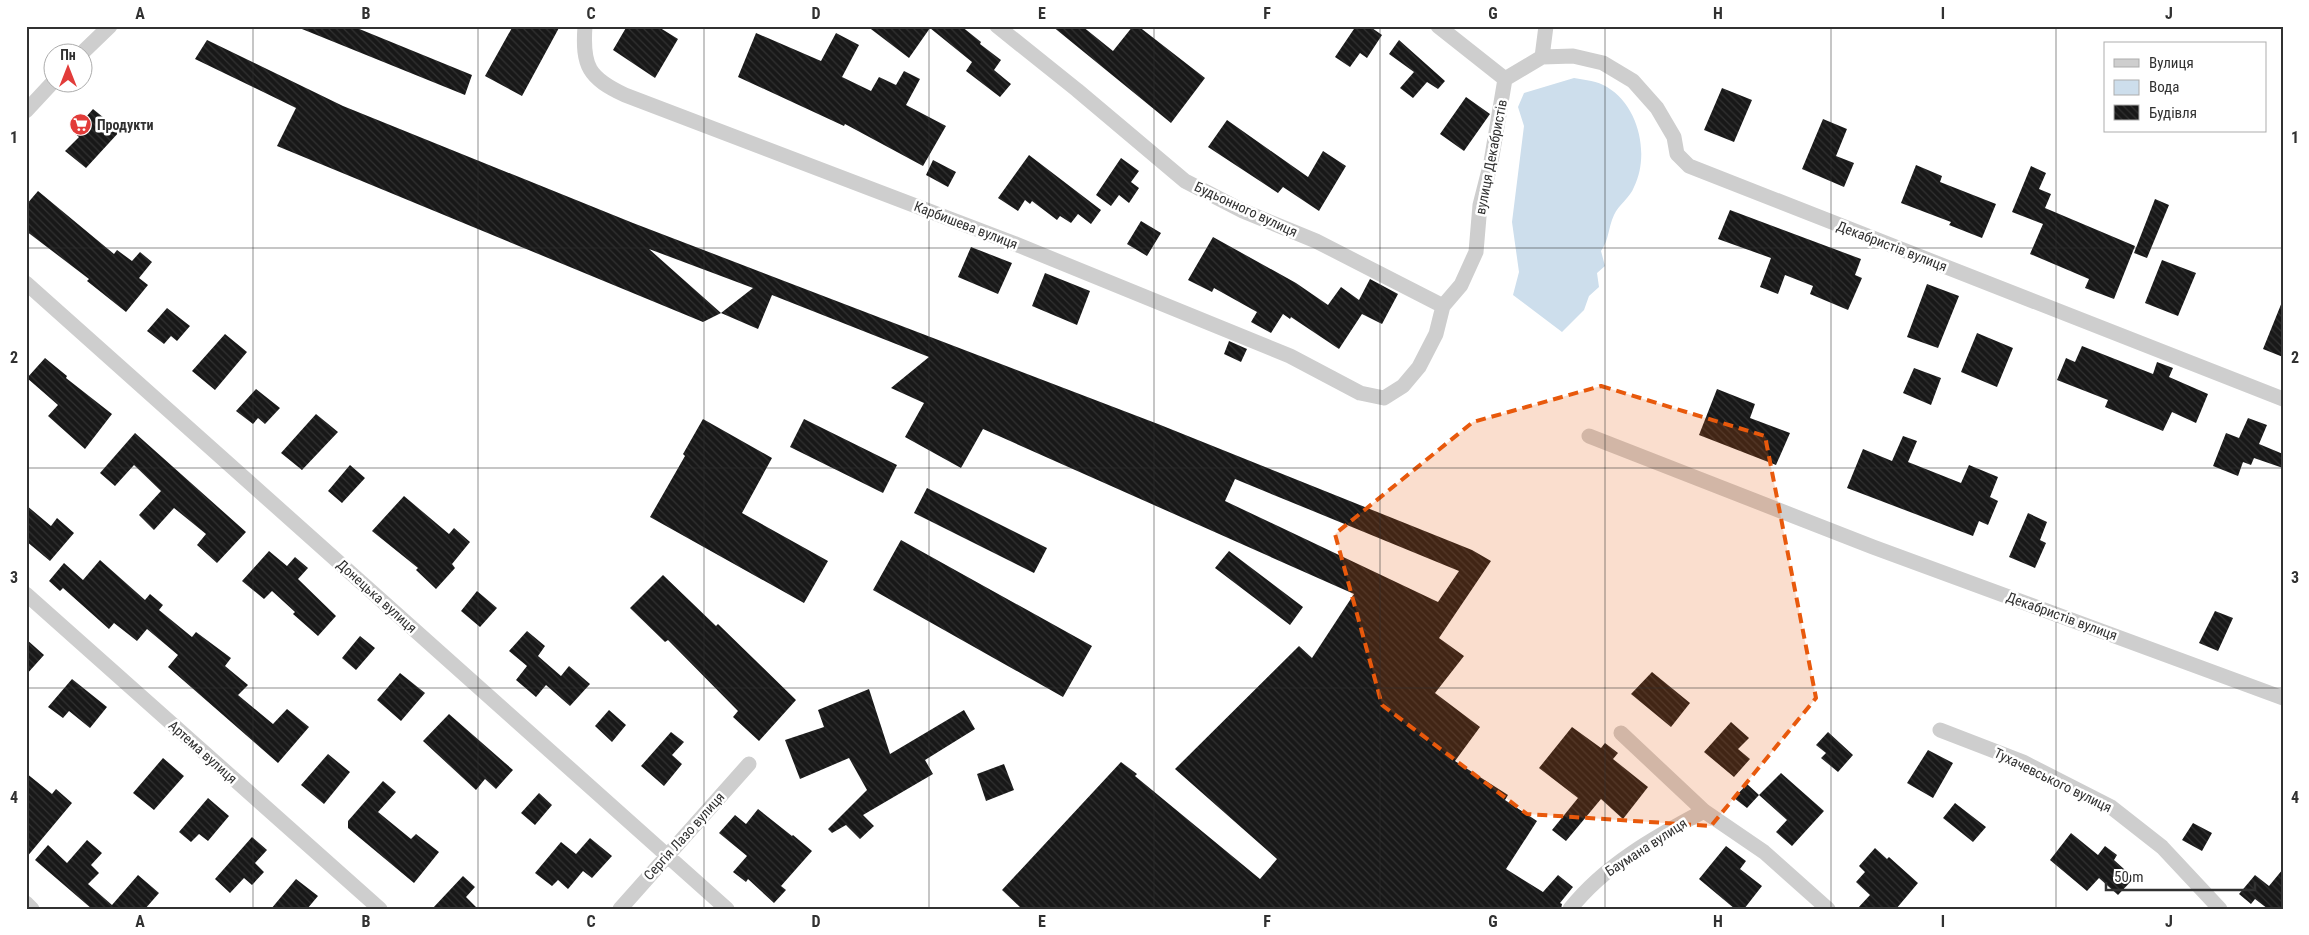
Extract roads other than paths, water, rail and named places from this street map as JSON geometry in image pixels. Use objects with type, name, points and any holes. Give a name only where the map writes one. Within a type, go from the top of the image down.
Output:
[{"type":"street","points":[[92,43],[110,26]]},
{"type":"street","name":"Карбишева вулиця","points":[[585,26],[584,43],[589,70],[601,82],[625,95],[1013,243],[1290,356],[1360,393],[1384,398]]},
{"type":"street","name":"Будьонного вулиця","points":[[997,26],[1077,90],[1185,181],[1243,211],[1316,241],[1444,306]]},
{"type":"street","points":[[1438,26],[1505,79],[1542,57],[1546,26]]},
{"type":"street","name":"Декабристів вулиця","points":[[1542,57],[1573,56],[1603,63],[1634,81],[1657,108],[1674,136],[1677,154],[1690,166],[2283,400]]},
{"type":"street","name":"вулиця Декабристів","points":[[1384,398],[1403,386],[1419,367],[1436,334],[1444,306],[1461,286],[1476,252],[1480,204],[1491,162],[1505,79]]},
{"type":"street","points":[[26,111],[44,92]]},
{"type":"street","name":"Донецька вулиця","points":[[26,283],[727,909]]},
{"type":"street","name":"Декабристів вулиця","points":[[1589,436],[1873,547],[2283,698]]},
{"type":"street","name":"Артема вулиця","points":[[26,594],[380,909]]},
{"type":"street","name":"Тухачевського вулиця","points":[[1940,730],[2023,762],[2112,807],[2162,847],[2220,909]]},
{"type":"street","points":[[1621,733],[1704,811],[1764,852],[1828,909]]},
{"type":"street","name":"Сергія Лазо вулиця","points":[[620,909],[749,764]]},
{"type":"street","name":"Баумана вулиця","points":[[1570,909],[1599,877],[1664,832],[1704,811]]},
{"type":"street","points":[[26,904],[32,909]]},
{"type":"water","points":[[1574,78],[1591,81],[1607,87],[1618,95],[1627,106],[1639,132],[1641,161],[1634,187],[1630,195],[1616,211],[1606,243],[1601,251],[1605,266],[1597,273],[1599,287],[1589,296],[1584,310],[1562,332],[1513,295],[1519,272],[1512,222],[1524,126],[1518,107],[1524,93]]},
{"type":"place","name":"Продукти","points":[[81,125]]}]
